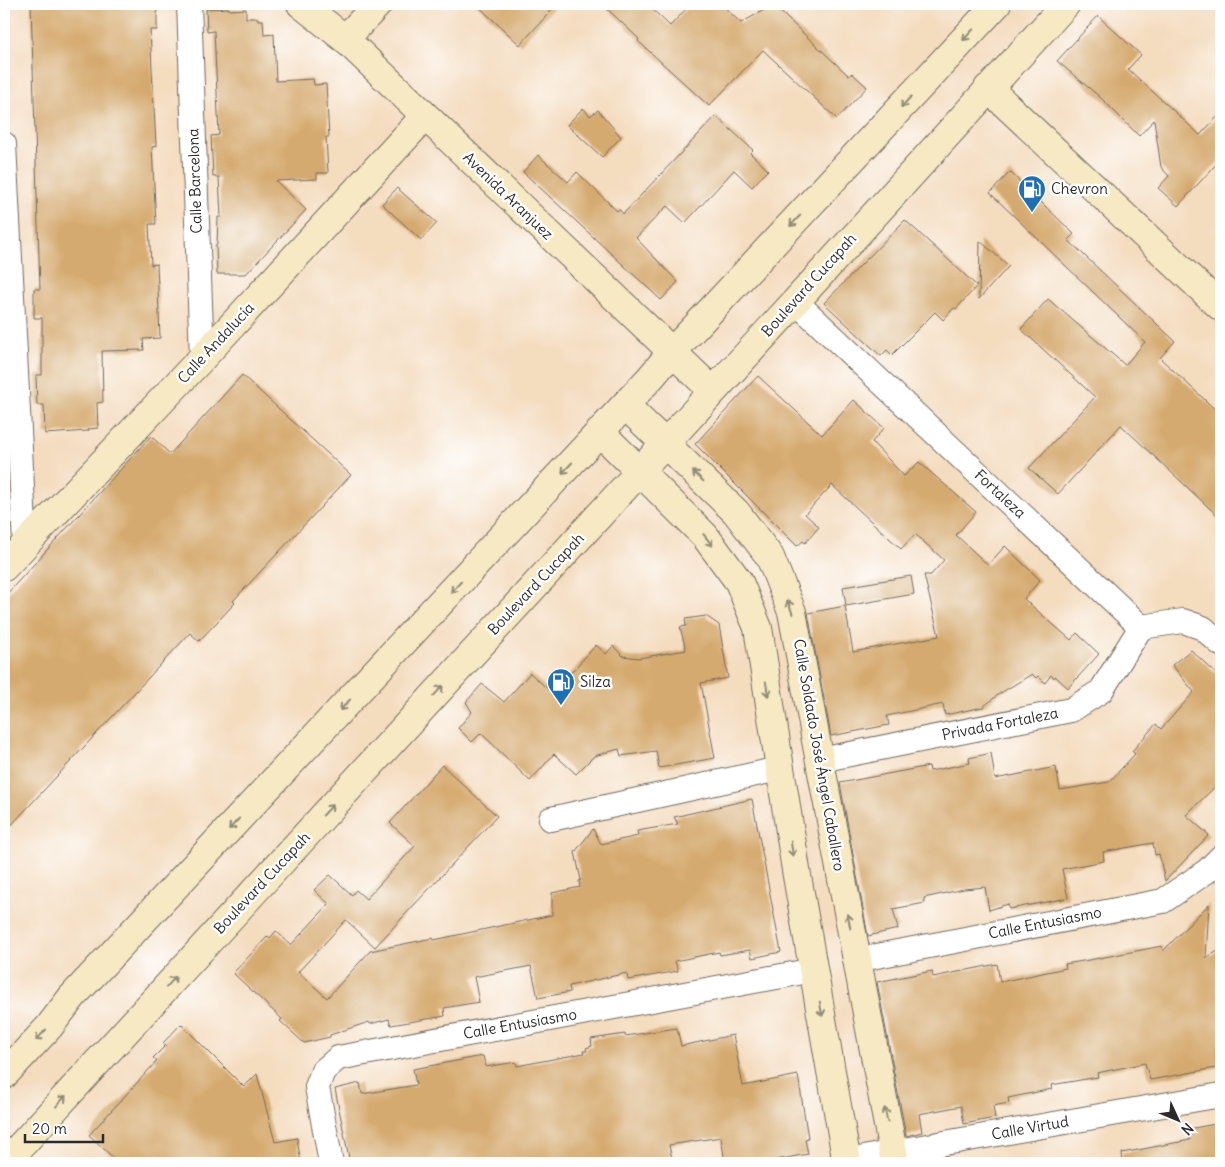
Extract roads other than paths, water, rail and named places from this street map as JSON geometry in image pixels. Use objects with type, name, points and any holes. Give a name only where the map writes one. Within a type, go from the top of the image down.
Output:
[{"type":"street","name":"Calle Barcelona","points":[[189,4],[202,358]]},
{"type":"street","name":"Avenida Aranjuez","points":[[301,4],[345,39],[713,391]]},
{"type":"street","points":[[345,39],[378,4]]},
{"type":"street","points":[[4,1075],[49,1027],[72,997],[997,4]]},
{"type":"street","name":"Boulevard Cucapah","points":[[5,1163],[1066,4]]},
{"type":"street","points":[[988,88],[1221,307]]},
{"type":"street","name":"Calle Andalucía","points":[[4,567],[202,358],[425,116]]},
{"type":"street","points":[[4,144],[5,212],[25,544]]},
{"type":"street","name":"Fortaleza","points":[[795,301],[1142,627]]},
{"type":"street","name":"Calle Soldado José Ángel Caballero","points":[[625,405],[736,512],[770,557],[792,612],[894,1158]]},
{"type":"street","points":[[600,432],[705,536],[739,582],[758,628],[779,769],[845,1163]]},
{"type":"street","points":[[1142,627],[1183,621],[1203,628],[1221,644]]},
{"type":"street","name":"Privada Fortaleza","points":[[820,760],[1071,710],[1100,691],[1142,627]]},
{"type":"street","points":[[551,819],[779,769]]},
{"type":"street","name":"Calle Entusiasmo","points":[[856,960],[1163,901],[1207,871],[1221,857]]},
{"type":"street","name":"Calle Entusiasmo","points":[[331,1163],[317,1087],[323,1071],[338,1058],[814,970]]},
{"type":"street","name":"Calle Virtud","points":[[845,1163],[894,1158],[1221,1095]]},
{"type":"place","name":"Chevron","points":[[1032,213]]},
{"type":"place","name":"Silza","points":[[561,706]]}]
